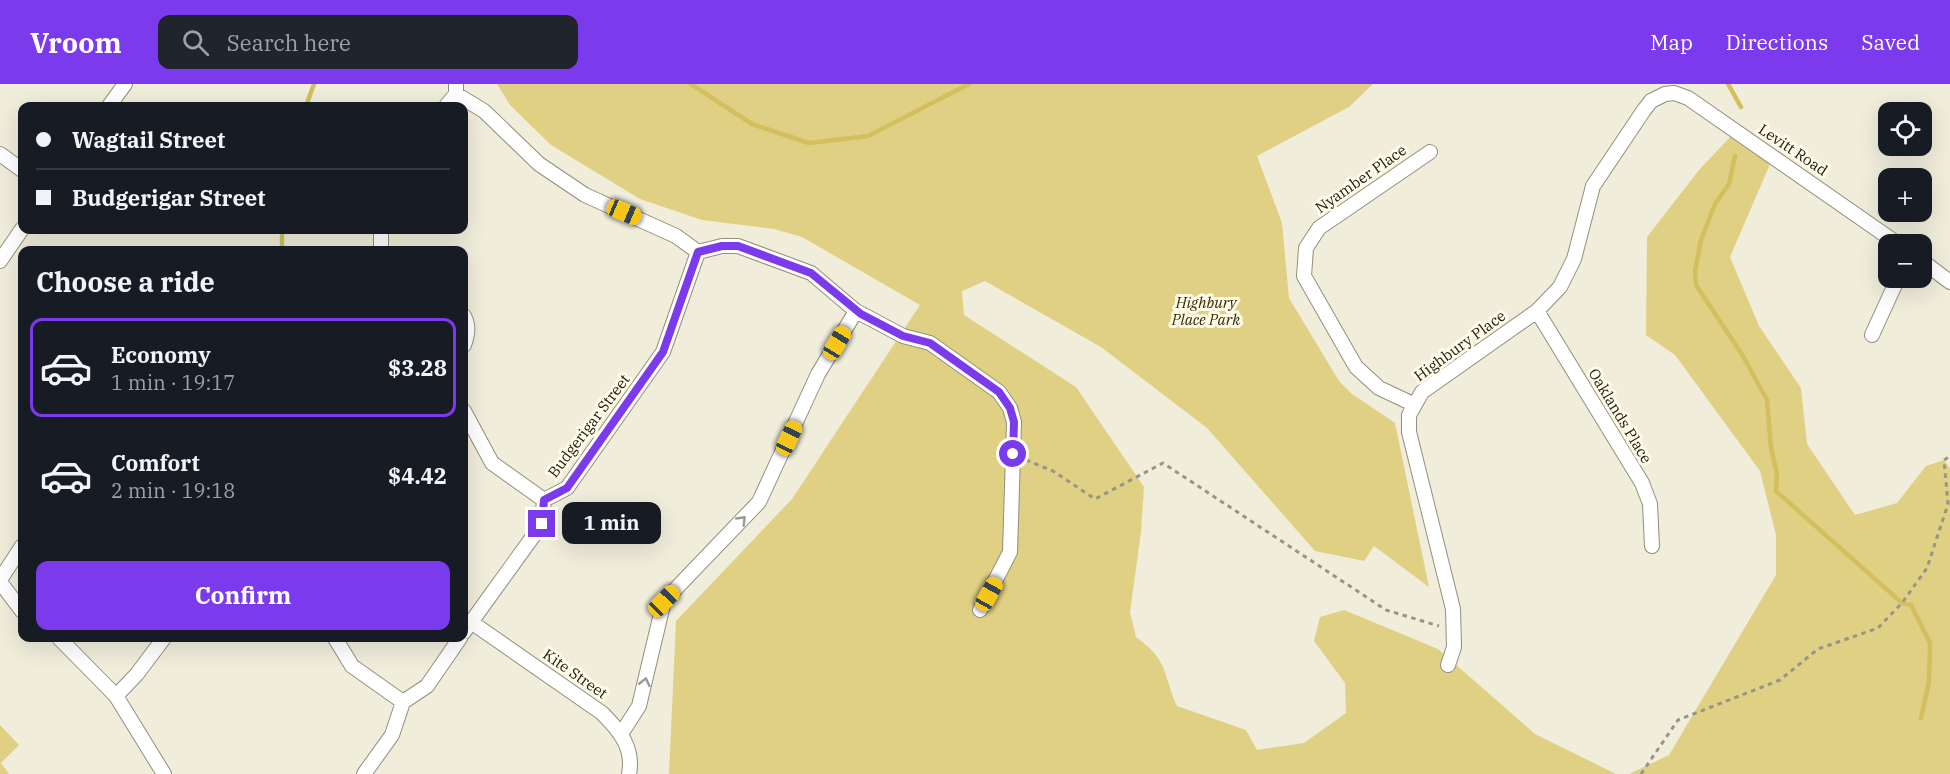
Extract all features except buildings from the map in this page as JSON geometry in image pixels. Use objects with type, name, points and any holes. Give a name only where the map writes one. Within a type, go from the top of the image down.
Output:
[{"type":"street","points":[[112,102],[125,84]]},
{"type":"street","points":[[448,102],[456,89],[484,111],[539,164],[585,195],[676,236],[698,252],[722,246],[738,246],[811,273],[856,311],[903,336],[930,343],[999,392],[1010,408],[1014,422],[1010,552],[980,610]]},
{"type":"street","name":"Levitt Road","points":[[1665,94],[1674,93],[1688,98],[1884,234]]},
{"type":"street","name":"Highbury Place","points":[[1448,665],[1454,647],[1453,609],[1409,432],[1409,416],[1413,404],[1422,392],[1550,300],[1568,273],[1587,204],[1600,172],[1651,101],[1665,94]]},
{"type":"street","name":"Nyamber Place","points":[[1413,404],[1379,388],[1356,367],[1304,276],[1306,248],[1319,228],[1430,152]]},
{"type":"street","points":[[0,154],[18,167]]},
{"type":"street","points":[[0,261],[19,234]]},
{"type":"street","name":"Budgerigar Street","points":[[544,500],[567,488],[663,352],[698,252]]},
{"type":"street","points":[[1932,268],[1950,282]]},
{"type":"street","points":[[1872,335],[1893,288]]},
{"type":"street","points":[[621,734],[639,706],[664,601],[759,502],[818,374],[856,311]]},
{"type":"street","name":"Oaklands Place","points":[[1537,311],[1642,483],[1650,504],[1652,546]]},
{"type":"street","points":[[468,418],[492,463],[544,500],[542,524],[468,626]]},
{"type":"street","points":[[18,552],[0,581],[18,606]]},
{"type":"street","name":"Kite Street","points":[[468,628],[602,713],[621,734],[628,746],[629,774]]},
{"type":"street","points":[[63,642],[116,696],[164,774]]},
{"type":"street","points":[[116,696],[137,674],[161,642]]},
{"type":"street","points":[[337,642],[352,666],[403,702]]},
{"type":"street","points":[[364,774],[392,735],[403,702],[428,686],[457,642]]},
{"type":"path","points":[[1013,454],[1053,471],[1095,499],[1163,463],[1386,610],[1455,630]]},
{"type":"path","points":[[1641,774],[1678,720],[1780,680],[1818,649],[1878,628],[1902,603],[1927,568],[1948,504],[1944,460],[1950,456]]},
{"type":"green space","name":"Highbury Place Park","points":[[497,84],[1373,84],[1349,107],[1257,156],[1282,223],[1289,298],[1339,381],[1352,394],[1395,423],[1429,587],[1374,546],[1364,561],[1315,551],[1207,428],[1101,347],[985,281],[962,291],[964,315],[1076,387],[1144,487],[1141,532],[1130,612],[1136,637],[1147,645],[1160,660],[1177,706],[1246,730],[1257,750],[1304,743],[1346,713],[1345,683],[1314,641],[1320,617],[1344,610],[1438,649],[1535,734],[1616,774],[669,774],[676,621],[792,499],[920,305],[802,237],[774,229],[702,220],[640,199],[551,145],[510,105]]},
{"type":"green space","points":[[1733,134],[1771,162],[1730,257],[1759,326],[1801,388],[1807,444],[1855,515],[1897,503],[1926,466],[1944,460],[1950,468],[1950,774],[1629,774],[1669,755],[1776,575],[1776,535],[1760,471],[1675,355],[1646,335],[1647,237],[1699,170]]},
{"type":"green space","points":[[0,725],[19,745],[1,763],[9,774],[0,774]]},
{"type":"waterway","points":[[307,102],[314,84]]},
{"type":"waterway","points":[[691,84],[752,124],[809,143],[868,136],[969,84]]},
{"type":"waterway","points":[[1728,84],[1741,107]]},
{"type":"waterway","points":[[1735,156],[1729,184],[1715,204],[1701,240],[1695,271],[1696,285],[1743,356],[1767,400],[1771,448],[1777,474],[1776,491],[1902,603],[1911,605],[1930,643],[1929,682],[1921,718]]},
{"type":"waterway","points":[[282,234],[282,246]]},
{"type":"route","points":[[542,524],[544,500],[567,488],[663,352],[698,252],[722,246],[738,246],[811,273],[856,311],[903,336],[930,343],[999,392],[1010,408],[1014,422],[1013,454]]}]
